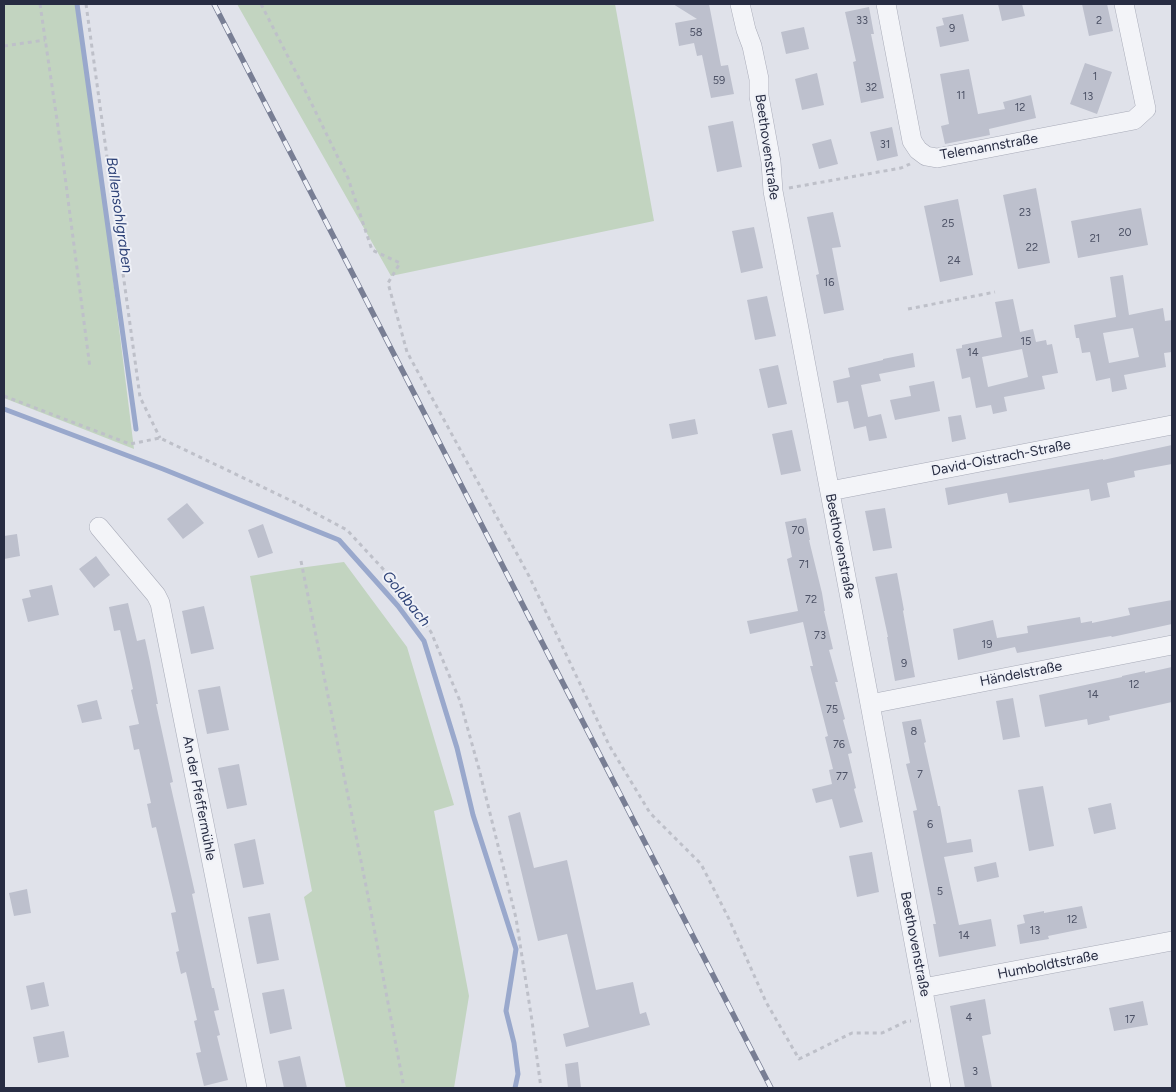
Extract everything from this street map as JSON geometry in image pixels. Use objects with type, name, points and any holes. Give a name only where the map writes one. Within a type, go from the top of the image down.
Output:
[{"type":"street","name":"Beethovenstraße","points":[[740,4],[759,79],[759,96],[771,162],[773,191],[941,1088]]},
{"type":"street","name":"Telemannstraße","points":[[886,4],[912,140],[918,150],[926,156],[937,158],[1134,120],[1146,109],[1124,4]]},
{"type":"street","name":"David-Oistrach-Straße","points":[[830,491],[1172,424]]},
{"type":"street","name":"An der Pfeffermühle","points":[[99,527],[156,595],[160,603],[257,1088]]},
{"type":"street","name":"Händelstraße","points":[[870,704],[1172,645]]},
{"type":"street","name":"Humboldtstraße","points":[[923,988],[1172,941]]},
{"type":"path","points":[[40,4],[90,368]]},
{"type":"path","points":[[86,4],[140,397],[160,438]]},
{"type":"path","points":[[261,4],[348,178],[372,250],[400,263],[388,283],[407,352],[529,576],[609,746],[650,813],[701,864],[728,917],[766,1002],[799,1059],[852,1033],[882,1033],[907,1021],[930,1023]]},
{"type":"path","points":[[4,46],[46,40]]},
{"type":"path","points":[[773,191],[901,168],[926,156]]},
{"type":"path","points":[[908,309],[995,292]]},
{"type":"path","points":[[4,396],[130,444],[160,438],[296,503],[347,530],[397,584],[431,632],[460,701],[516,918],[540,1088]]},
{"type":"path","points":[[301,561],[404,1088]]},
{"type":"green space","points":[[4,4],[79,4],[134,449],[4,398]]},
{"type":"green space","points":[[237,4],[615,4],[654,221],[391,276]]},
{"type":"green space","points":[[344,562],[407,647],[454,805],[434,811],[469,996],[454,1088],[346,1088],[304,897],[312,891],[250,576]]},
{"type":"building","points":[[673,4],[709,4],[721,66],[728,65],[734,94],[711,98],[702,55],[697,56],[694,43],[679,46],[675,23],[697,19]]},
{"type":"building","points":[[998,4],[1022,4],[1025,16],[1002,21]]},
{"type":"building","points":[[1082,4],[1107,4],[1113,31],[1089,36]]},
{"type":"building","points":[[869,7],[874,34],[871,34],[884,98],[861,103],[853,62],[856,61],[845,12]]},
{"type":"building","points":[[963,14],[969,41],[940,47],[936,27],[944,25],[942,18]]},
{"type":"building","points":[[804,27],[809,49],[786,54],[781,32]]},
{"type":"building","points":[[1085,63],[1112,72],[1097,114],[1070,104]]},
{"type":"building","points":[[969,69],[978,114],[1005,109],[1003,102],[1031,95],[1036,118],[989,129],[990,135],[945,144],[941,126],[949,124],[940,74]]},
{"type":"building","points":[[817,73],[824,105],[802,110],[795,79]]},
{"type":"building","points":[[733,121],[742,167],[717,172],[708,126]]},
{"type":"building","points":[[892,127],[898,156],[877,161],[870,132]]},
{"type":"building","points":[[831,139],[838,164],[819,169],[812,144]]},
{"type":"building","points":[[1036,188],[1050,263],[1018,269],[1003,195]]},
{"type":"building","points":[[958,199],[973,275],[940,282],[924,206]]},
{"type":"building","points":[[1141,208],[1148,245],[1078,258],[1071,221]]},
{"type":"building","points":[[833,212],[841,247],[832,248],[844,310],[824,314],[816,275],[819,274],[807,217]]},
{"type":"building","points":[[754,227],[763,268],[741,273],[732,231]]},
{"type":"building","points":[[1123,275],[1129,315],[1163,308],[1165,321],[1172,320],[1172,352],[1164,353],[1166,367],[1124,375],[1127,389],[1112,392],[1110,378],[1096,381],[1090,352],[1082,353],[1079,338],[1076,338],[1074,325],[1116,317],[1110,277]],"holes":[[[1133,328],[1139,357],[1109,363],[1103,333]]]},
{"type":"building","points":[[767,296],[776,336],[755,340],[747,300]]},
{"type":"building","points":[[1013,299],[1020,332],[1033,329],[1036,342],[1046,340],[1047,345],[1052,344],[1058,373],[1042,376],[1045,389],[1004,397],[1007,411],[993,414],[991,405],[976,408],[970,377],[962,379],[956,349],[962,348],[962,345],[1002,337],[995,302]],"holes":[[[1022,349],[1028,377],[988,387],[982,357]]]},
{"type":"building","points":[[913,353],[915,367],[879,374],[881,381],[861,385],[868,417],[881,414],[887,438],[869,441],[866,426],[854,429],[848,401],[837,403],[833,381],[850,377],[848,368]]},
{"type":"building","points":[[778,365],[787,404],[768,408],[759,369]]},
{"type":"building","points":[[934,381],[940,411],[895,420],[890,400],[911,396],[909,386]]},
{"type":"building","points":[[961,415],[966,439],[952,442],[948,417]]},
{"type":"building","points":[[695,419],[698,434],[672,439],[669,424]]},
{"type":"building","points":[[792,430],[801,471],[781,475],[772,434]]},
{"type":"building","points":[[1172,445],[1172,464],[1134,471],[1135,477],[1107,483],[1110,497],[1091,501],[1089,489],[1009,503],[1007,493],[948,505],[945,488],[1103,460]]},
{"type":"building","points":[[187,503],[204,523],[183,539],[167,519]]},
{"type":"building","points":[[885,508],[892,548],[873,551],[865,511]]},
{"type":"building","points":[[806,518],[809,540],[833,649],[829,650],[838,682],[835,682],[852,753],[848,754],[856,788],[854,789],[863,822],[840,828],[832,799],[816,803],[812,789],[832,784],[829,770],[833,769],[825,737],[828,736],[810,666],[813,666],[803,622],[750,634],[747,621],[798,611],[787,559],[792,557],[785,522]]},
{"type":"building","points":[[263,524],[273,553],[258,558],[248,530]]},
{"type":"building","points":[[17,534],[20,556],[4,559],[4,536]]},
{"type":"building","points":[[96,556],[110,575],[94,588],[79,569]]},
{"type":"building","points":[[897,573],[915,677],[895,681],[875,577]]},
{"type":"building","points":[[52,585],[59,615],[28,622],[22,599],[31,597],[29,590]]},
{"type":"building","points":[[1172,600],[1172,624],[1112,637],[1017,653],[1015,647],[958,660],[953,629],[993,620],[997,638],[1028,633],[1027,626],[1080,617],[1081,623],[1092,621],[1092,623],[1130,615],[1128,608]]},
{"type":"building","points":[[128,603],[137,641],[145,639],[158,704],[156,704],[173,782],[170,783],[195,893],[192,894],[212,988],[214,988],[219,1010],[214,1011],[220,1035],[217,1036],[228,1080],[204,1086],[196,1053],[201,1052],[194,1021],[197,1020],[186,972],[181,974],[176,952],[179,951],[171,913],[176,912],[156,827],[152,828],[147,804],[151,803],[139,749],[134,750],[129,726],[139,724],[131,690],[133,689],[120,630],[114,631],[109,607]]},
{"type":"building","points":[[204,606],[214,649],[191,654],[182,611]]},
{"type":"building","points":[[1172,667],[1172,702],[1109,716],[1110,720],[1088,725],[1087,719],[1045,727],[1039,695],[1145,671],[1145,673]]},
{"type":"building","points":[[220,686],[229,730],[207,734],[198,690]]},
{"type":"building","points":[[1013,698],[1020,737],[1003,740],[996,701]]},
{"type":"building","points":[[97,700],[102,719],[82,723],[77,705]]},
{"type":"building","points":[[921,719],[926,742],[924,743],[947,843],[971,839],[973,852],[944,857],[959,925],[991,919],[996,946],[939,957],[933,924],[936,924],[913,811],[917,810],[906,764],[910,763],[902,722]]},
{"type":"building","points":[[239,764],[247,805],[227,809],[218,768]]},
{"type":"building","points":[[1043,786],[1054,846],[1029,851],[1018,790]]},
{"type":"building","points":[[1111,803],[1116,829],[1094,834],[1088,808]]},
{"type":"building","points":[[520,812],[534,868],[567,860],[596,990],[633,982],[640,1014],[646,1012],[650,1025],[566,1047],[563,1034],[589,1027],[567,934],[538,941],[508,816]]},
{"type":"building","points":[[255,839],[264,884],[243,888],[234,844]]},
{"type":"building","points":[[872,852],[879,892],[857,897],[849,856]]},
{"type":"building","points":[[996,862],[999,877],[977,882],[974,867]]},
{"type":"building","points":[[27,889],[31,913],[14,916],[9,893]]},
{"type":"building","points":[[1082,906],[1087,928],[1048,936],[1049,939],[1020,944],[1017,925],[1025,923],[1023,915]]},
{"type":"building","points":[[270,913],[279,960],[257,964],[248,917]]},
{"type":"building","points":[[44,982],[49,1006],[31,1010],[26,986]]},
{"type":"building","points":[[284,989],[292,1029],[270,1034],[262,993]]},
{"type":"building","points":[[985,999],[991,1034],[982,1036],[992,1088],[965,1088],[950,1006]]},
{"type":"building","points":[[1143,1001],[1148,1025],[1114,1031],[1109,1008]]},
{"type":"building","points":[[64,1031],[69,1057],[38,1063],[33,1037]]},
{"type":"building","points":[[300,1056],[307,1088],[284,1088],[278,1061]]},
{"type":"building","points":[[578,1062],[581,1088],[568,1088],[565,1064]]},
{"type":"waterway","name":"Ballensohlgraben","points":[[77,4],[136,429]]},
{"type":"waterway","name":"Goldbach","points":[[4,409],[163,469],[339,540],[398,606],[424,641],[457,748],[473,815],[516,949],[506,1011],[514,1043],[518,1074],[515,1088]]},
{"type":"railway","points":[[214,4],[771,1088]]}]
